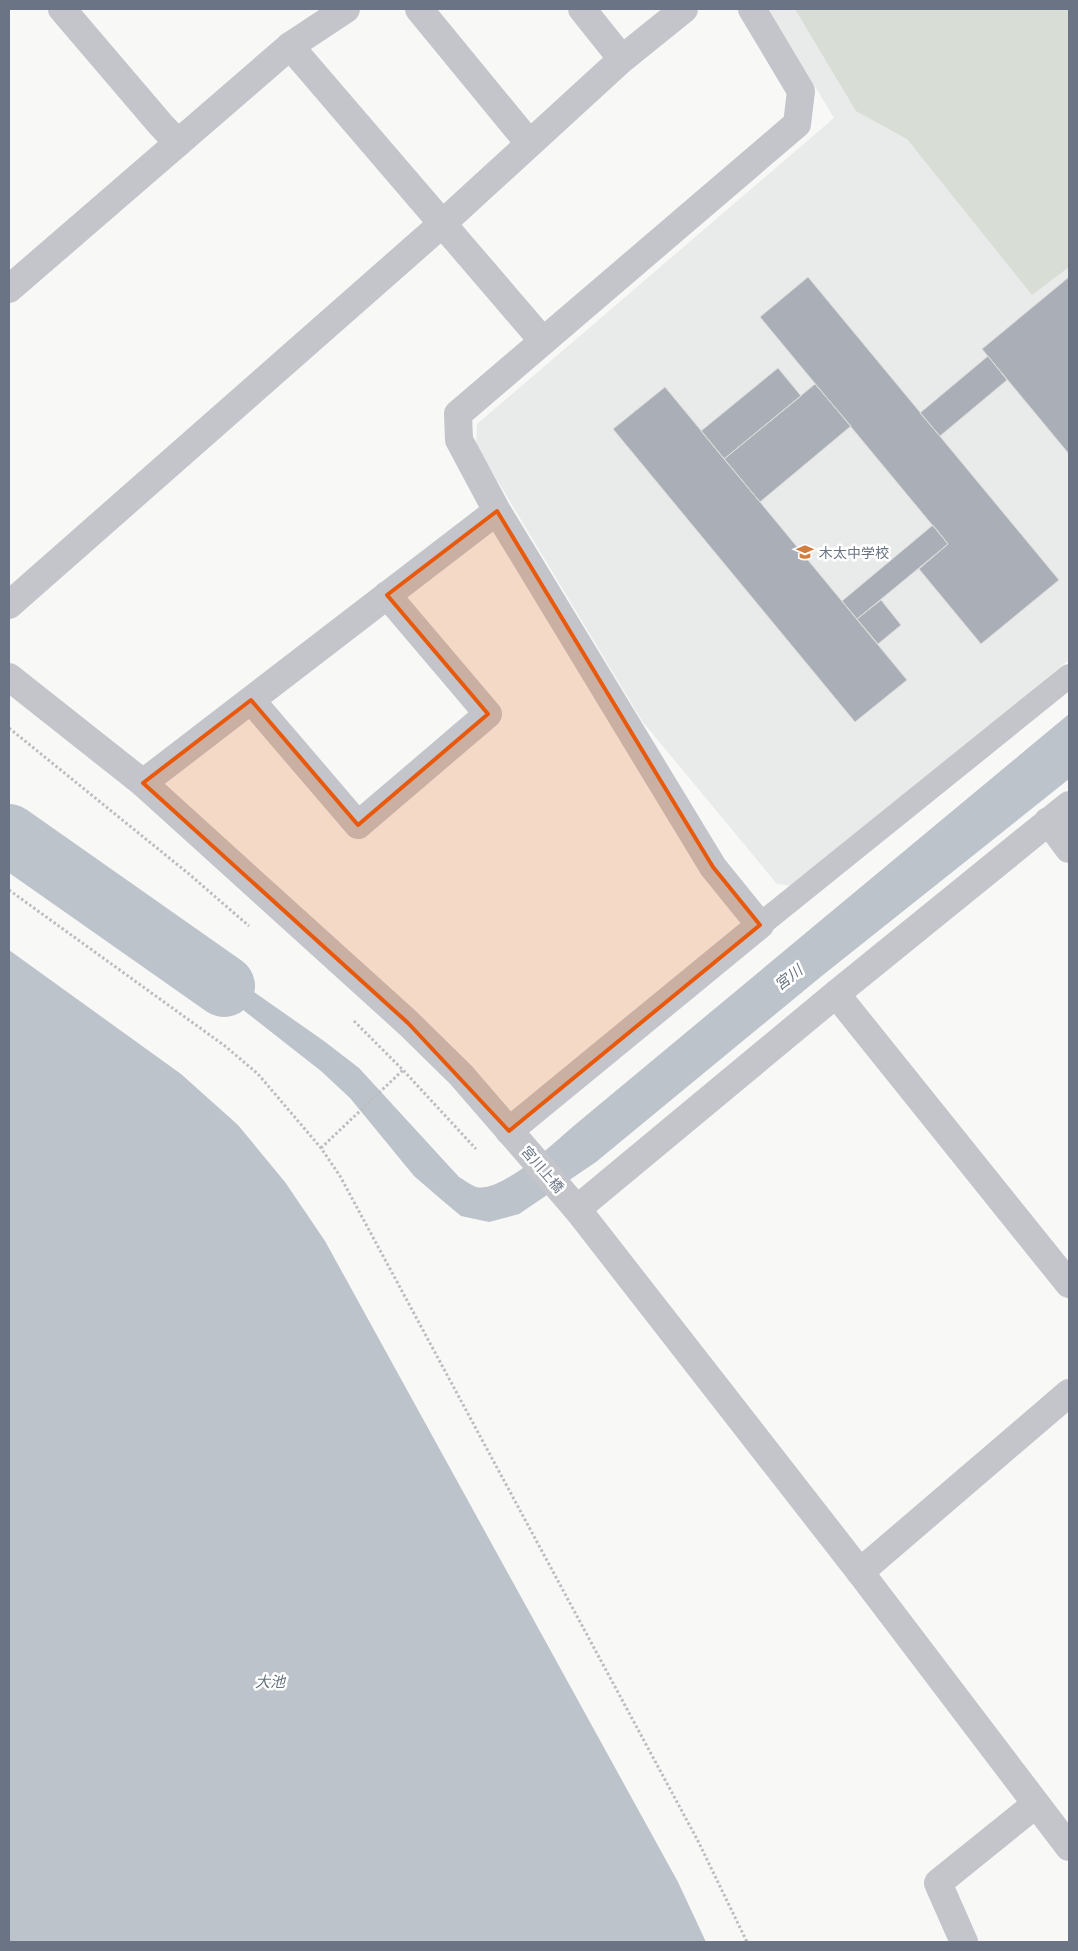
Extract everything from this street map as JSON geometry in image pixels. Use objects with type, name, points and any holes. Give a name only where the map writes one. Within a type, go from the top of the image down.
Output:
[{"type":"street","points":[[62,9],[161,126],[178,143]]},
{"type":"street","points":[[10,285],[290,46],[346,9]]},
{"type":"street","points":[[419,9],[529,143]]},
{"type":"street","points":[[582,9],[622,60]]},
{"type":"street","points":[[9,605],[443,223],[622,60],[684,9]]},
{"type":"street","points":[[752,9],[801,91],[797,124],[458,414],[459,440],[497,511],[713,867],[760,925]]},
{"type":"street","points":[[290,46],[544,342]]},
{"type":"street","points":[[143,783],[497,511]]},
{"type":"street","points":[[251,700],[358,825],[488,714],[387,595]]},
{"type":"street","points":[[514,1136],[760,925],[1069,676]]},
{"type":"street","name":"宮川上橋","points":[[9,678],[143,783],[408,1023],[461,1075],[572,1202],[860,1572],[1069,1847]]},
{"type":"street","points":[[572,1202],[836,994],[1069,805]]},
{"type":"street","points":[[1048,821],[1069,848]]},
{"type":"street","points":[[836,994],[1069,1284]]},
{"type":"street","points":[[860,1572],[1069,1394]]},
{"type":"street","points":[[964,1942],[938,1883],[1036,1804]]},
{"type":"path","points":[[9,728],[189,874],[254,930]]},
{"type":"path","points":[[9,890],[225,1046],[258,1074],[321,1148],[340,1176],[689,1823],[747,1942]]},
{"type":"path","points":[[347,1014],[403,1070],[476,1148]]},
{"type":"path","points":[[321,1148],[403,1070]]},
{"type":"highlighted area","points":[[497,511],[713,867],[760,925],[509,1131],[408,1023],[143,783],[251,700],[358,825],[488,714],[387,595]]},
{"type":"shaded area","name":"木太中学校","points":[[768,9],[1069,9],[1069,660],[794,886],[777,884],[642,721],[476,445],[477,424],[834,118]]},
{"type":"shaded area","points":[[795,9],[1069,9],[1069,267],[1032,295],[907,139],[856,111]]},
{"type":"water","name":"宮川","points":[[1069,714],[1069,779],[823,975],[596,1162],[519,1214],[489,1222],[461,1216],[414,1176],[350,1098],[321,1071],[238,1006],[148,944],[161,927],[324,1041],[359,1068],[459,1177],[476,1187],[487,1187],[514,1174],[543,1153]]},
{"type":"water","name":"大池","points":[[9,950],[181,1074],[238,1125],[285,1182],[325,1241],[678,1882],[706,1942],[9,1942]]},
{"type":"building","points":[[808,277],[1059,580],[981,644],[919,569],[948,544],[760,317]]},
{"type":"building","points":[[1069,277],[1069,454],[982,349]]},
{"type":"building","points":[[988,356],[1007,380],[940,436],[920,413]]},
{"type":"building","points":[[778,368],[801,396],[724,459],[701,431]]},
{"type":"building","points":[[815,384],[851,426],[760,502],[724,459]]},
{"type":"building","points":[[665,387],[907,680],[855,722],[613,429]]},
{"type":"building","points":[[933,525],[948,544],[857,619],[842,601]]},
{"type":"building","points":[[881,600],[901,625],[878,644],[857,619]]},
{"type":"waterway","points":[[9,835],[224,986]]},
{"type":"place","name":"木太中学校","points":[[805,552]]}]
